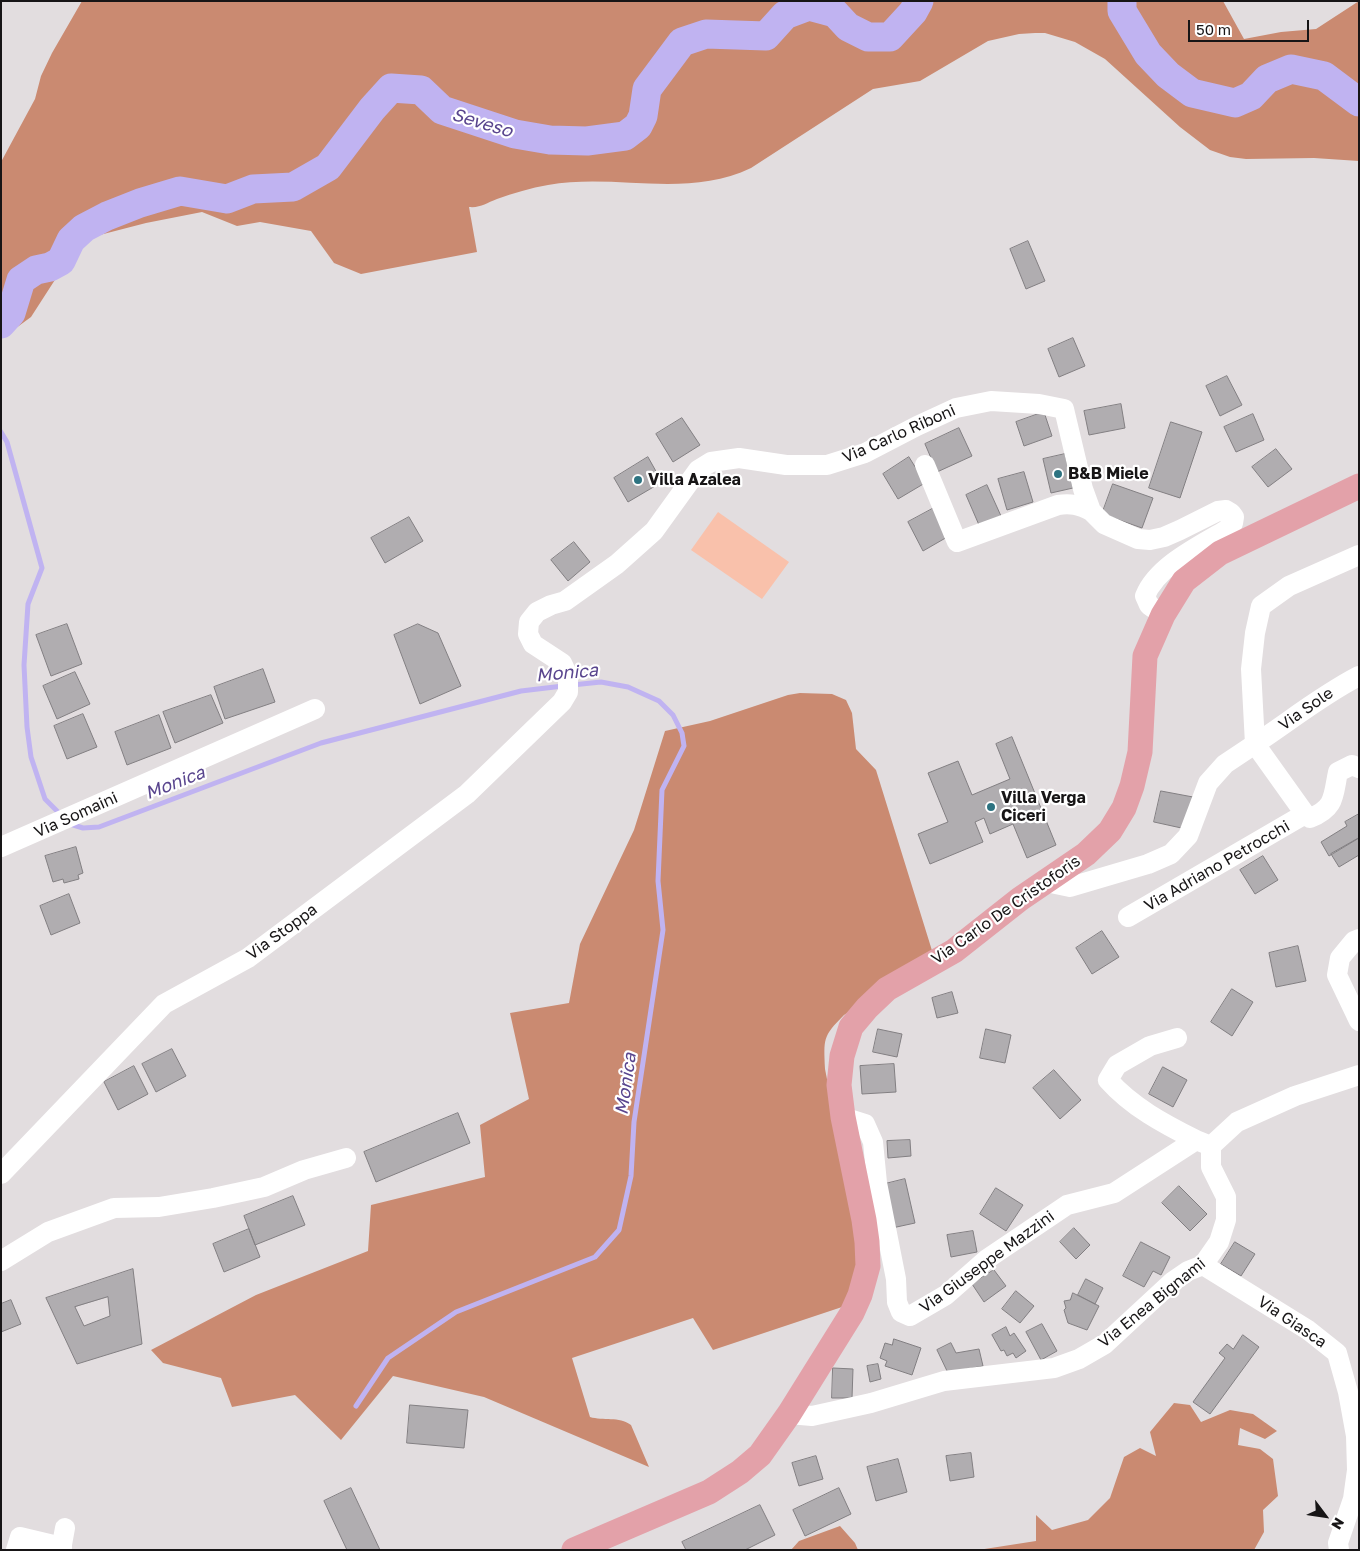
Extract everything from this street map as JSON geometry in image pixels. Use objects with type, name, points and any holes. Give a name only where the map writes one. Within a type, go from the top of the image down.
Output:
[{"type":"main road","name":"Via Carlo De Cristoforis","points":[[574,1550],[709,1492],[740,1472],[760,1455],[789,1414],[852,1312],[860,1295],[868,1266],[868,1242],[843,1117],[839,1085],[842,1056],[851,1027],[887,989],[954,950],[1020,899],[1086,854],[1110,831],[1124,808],[1132,786],[1140,752],[1146,656],[1163,614],[1184,581],[1220,553],[1359,486]]},
{"type":"street","name":"Via Carlo Riboni","points":[[568,684],[562,663],[533,644],[528,634],[529,622],[537,612],[565,601],[617,564],[654,531],[698,470],[711,462],[740,458],[786,465],[828,465],[865,453],[956,408],[991,401],[1039,404],[1064,409],[1083,489],[1091,511]]},
{"type":"street","points":[[925,465],[957,542],[1058,505],[1070,503],[1091,511],[1104,524],[1122,533],[1138,539],[1150,540],[1164,537],[1218,511],[1226,510],[1231,513],[1234,517],[1233,523],[1226,530],[1172,564],[1156,577],[1148,587],[1145,596],[1149,604],[1163,614]]},
{"type":"street","points":[[1305,814],[1255,744],[1251,669],[1255,633],[1262,606],[1289,586],[1359,555]]},
{"type":"street","name":"Via Sole","points":[[1046,882],[1070,887],[1148,864],[1171,854],[1188,836],[1208,783],[1225,764],[1334,689],[1359,676]]},
{"type":"street","name":"Via Stoppa","points":[[1,1174],[164,1004],[248,958],[467,794],[562,702],[568,684]]},
{"type":"street","name":"Via Somaini","points":[[1,848],[315,709]]},
{"type":"street","name":"Via Adriano Petrocchi","points":[[1128,917],[1305,814],[1310,818],[1323,813],[1334,797],[1338,772],[1352,765],[1359,768]]},
{"type":"street","points":[[1359,939],[1354,941],[1340,958],[1337,975],[1359,1020]]},
{"type":"street","points":[[1177,1038],[1150,1046],[1117,1065],[1108,1080],[1121,1095],[1165,1125],[1204,1143],[1237,1122],[1295,1096],[1359,1075]]},
{"type":"street","name":"Via Giuseppe Mazzini","points":[[843,1117],[865,1124],[873,1142],[877,1183],[896,1279],[897,1302],[901,1312],[910,1316],[946,1295],[987,1259],[1067,1206],[1114,1193],[1204,1143]]},
{"type":"street","name":"Via Enea Bignami","points":[[789,1414],[812,1416],[871,1403],[944,1381],[1054,1368],[1080,1359],[1105,1344],[1172,1282],[1188,1271],[1203,1265],[1219,1242],[1226,1220],[1226,1197],[1211,1167],[1204,1143]]},
{"type":"street","points":[[1,1261],[48,1232],[114,1208],[159,1207],[213,1198],[264,1187],[304,1170],[346,1158]]},
{"type":"street","name":"Via Giasca","points":[[1203,1265],[1308,1330],[1337,1353],[1348,1392],[1356,1436],[1358,1470],[1353,1499],[1338,1542],[1339,1550]]},
{"type":"street","points":[[16,1550],[20,1537],[63,1542]]},
{"type":"shaded area","points":[[82,1],[1223,1],[1244,39],[1281,32],[1316,29],[1359,1],[1359,161],[1314,158],[1246,159],[1230,157],[1210,150],[1180,127],[1105,59],[1075,42],[1045,33],[1019,34],[988,41],[920,81],[873,89],[751,168],[726,177],[676,184],[574,182],[548,185],[516,193],[480,206],[469,207],[477,252],[361,274],[334,263],[311,231],[260,222],[237,226],[202,212],[146,223],[88,238],[80,241],[31,317],[1,339],[1,162],[35,99],[41,76],[52,53]]},
{"type":"shaded area","points":[[718,512],[789,562],[762,599],[691,550]]},
{"type":"shaded area","points":[[800,693],[832,694],[846,700],[852,713],[856,749],[876,770],[934,957],[844,1015],[832,1028],[826,1039],[824,1051],[825,1069],[858,1236],[856,1276],[848,1305],[713,1350],[693,1318],[572,1358],[590,1417],[616,1420],[631,1425],[649,1467],[484,1397],[393,1376],[341,1440],[295,1395],[232,1407],[221,1378],[163,1363],[151,1350],[256,1295],[368,1251],[371,1205],[485,1177],[480,1125],[529,1099],[510,1013],[569,1003],[580,944],[634,830],[665,731],[710,721],[788,695]]},
{"type":"shaded area","points":[[1174,1403],[1190,1405],[1201,1422],[1230,1410],[1253,1414],[1277,1431],[1265,1439],[1240,1428],[1238,1445],[1260,1449],[1273,1459],[1278,1496],[1263,1510],[1264,1532],[1254,1550],[978,1550],[1036,1541],[1036,1515],[1052,1530],[1088,1520],[1110,1498],[1124,1457],[1140,1448],[1156,1456],[1150,1432]]},
{"type":"shaded area","points":[[840,1526],[855,1543],[858,1550],[791,1550],[799,1541]]},
{"type":"building","points":[[1028,241],[1045,281],[1026,289],[1010,249]]},
{"type":"building","points":[[1073,338],[1085,366],[1059,377],[1048,349]]},
{"type":"building","points":[[1227,376],[1242,405],[1220,416],[1206,386]]},
{"type":"building","points":[[1121,404],[1125,428],[1089,435],[1084,411]]},
{"type":"building","points":[[1044,412],[1052,436],[1024,446],[1016,422]]},
{"type":"building","points":[[1253,414],[1264,440],[1236,452],[1224,427]]},
{"type":"building","points":[[682,418],[700,445],[673,462],[656,434]]},
{"type":"building","points":[[1171,422],[1202,432],[1180,498],[1149,488]]},
{"type":"building","points":[[959,428],[972,456],[937,472],[925,444]]},
{"type":"building","points":[[1276,449],[1292,469],[1268,487],[1252,467]]},
{"type":"building","name":"B&B Miele","points":[[1065,454],[1073,488],[1051,493],[1043,459]]},
{"type":"building","name":"Villa Azalea","points":[[648,457],[662,482],[628,502],[614,478]]},
{"type":"building","points":[[909,457],[925,483],[898,499],[883,474]]},
{"type":"building","points":[[1024,472],[1033,502],[1007,510],[998,479]]},
{"type":"building","points":[[1113,484],[1153,498],[1142,528],[1102,514]]},
{"type":"building","points":[[987,485],[1001,516],[979,525],[966,495]]},
{"type":"building","points":[[934,508],[949,536],[923,551],[908,522]]},
{"type":"building","points":[[409,517],[423,541],[385,563],[371,538]]},
{"type":"building","points":[[574,542],[590,562],[568,581],[551,560]]},
{"type":"building","points":[[67,624],[82,664],[51,676],[36,635]]},
{"type":"building","points":[[418,624],[438,633],[461,686],[420,704],[394,635]]},
{"type":"building","points":[[263,669],[275,702],[225,719],[214,687]]},
{"type":"building","points":[[75,672],[90,704],[57,719],[43,686]]},
{"type":"building","points":[[211,695],[223,723],[175,743],[163,712]]},
{"type":"building","points":[[83,714],[97,747],[67,759],[54,726]]},
{"type":"building","points":[[159,715],[171,748],[127,765],[115,732]]},
{"type":"building","name":"Villa Verga Ciceri","points":[[1012,737],[1056,845],[1027,858],[1013,824],[990,834],[984,818],[975,822],[983,842],[930,864],[918,834],[948,822],[928,773],[958,761],[972,795],[1010,779],[996,744]]},
{"type":"building","points":[[1161,791],[1193,797],[1186,829],[1154,822]]},
{"type":"building","points":[[1359,814],[1359,838],[1329,856],[1321,842],[1347,826],[1345,822]]},
{"type":"building","points":[[1359,838],[1359,855],[1339,867],[1331,854]]},
{"type":"building","points":[[76,847],[83,873],[78,875],[79,879],[64,883],[63,879],[53,882],[45,856]]},
{"type":"building","points":[[1263,856],[1278,880],[1255,894],[1240,870]]},
{"type":"building","points":[[69,894],[80,923],[51,935],[40,906]]},
{"type":"building","points":[[1102,931],[1119,957],[1092,974],[1076,948]]},
{"type":"building","points":[[1298,946],[1306,981],[1276,987],[1269,953]]},
{"type":"building","points":[[1232,989],[1253,1002],[1232,1036],[1211,1022]]},
{"type":"building","points":[[952,992],[958,1013],[937,1018],[932,998]]},
{"type":"building","points":[[878,1029],[902,1034],[897,1057],[873,1052]]},
{"type":"building","points":[[986,1029],[1011,1035],[1005,1063],[980,1058]]},
{"type":"building","points":[[172,1049],[186,1076],[156,1092],[142,1064]]},
{"type":"building","points":[[894,1064],[896,1092],[862,1094],[860,1066]]},
{"type":"building","points":[[134,1066],[148,1094],[118,1110],[104,1082]]},
{"type":"building","points":[[1163,1067],[1187,1080],[1173,1107],[1149,1094]]},
{"type":"building","points":[[1054,1070],[1081,1100],[1060,1119],[1033,1088]]},
{"type":"building","points":[[458,1113],[470,1143],[376,1182],[364,1152]]},
{"type":"building","points":[[910,1140],[911,1156],[888,1158],[887,1141]]},
{"type":"building","points":[[905,1179],[915,1223],[892,1228],[881,1185]]},
{"type":"building","points":[[1179,1186],[1207,1214],[1190,1231],[1162,1203]]},
{"type":"building","points":[[996,1188],[1023,1205],[1006,1231],[980,1214]]},
{"type":"building","points":[[293,1196],[305,1225],[255,1245],[244,1216]]},
{"type":"building","points":[[1074,1228],[1090,1245],[1076,1259],[1060,1242]]},
{"type":"building","points":[[249,1229],[260,1257],[224,1272],[213,1244]]},
{"type":"building","points":[[973,1231],[977,1252],[951,1257],[947,1235]]},
{"type":"building","points":[[1141,1242],[1170,1257],[1161,1275],[1153,1271],[1144,1287],[1123,1276]]},
{"type":"building","points":[[1235,1242],[1255,1254],[1241,1276],[1221,1264]]},
{"type":"building","points":[[133,1269],[142,1344],[77,1364],[46,1298]],"holes":[[[108,1297],[110,1316],[84,1326],[75,1307]]]},
{"type":"building","points":[[994,1270],[1006,1286],[984,1302],[972,1284]]},
{"type":"building","points":[[1086,1279],[1103,1288],[1095,1304],[1078,1295]]},
{"type":"building","points":[[1016,1291],[1034,1306],[1020,1323],[1002,1309]]},
{"type":"building","points":[[1073,1293],[1099,1306],[1087,1330],[1068,1323],[1064,1310],[1066,1308],[1064,1301],[1070,1300]]},
{"type":"building","points":[[11,1300],[21,1324],[1,1332],[1,1304]]},
{"type":"building","points":[[1042,1324],[1057,1351],[1041,1360],[1026,1332]]},
{"type":"building","points":[[1006,1327],[1010,1336],[1014,1333],[1026,1351],[1016,1358],[1013,1353],[1007,1356],[1004,1350],[1001,1351],[992,1335]]},
{"type":"building","points":[[1243,1335],[1259,1347],[1210,1414],[1193,1402],[1225,1358],[1219,1353],[1227,1344],[1233,1349]]},
{"type":"building","points":[[894,1339],[921,1348],[912,1375],[885,1366],[887,1361],[880,1358],[885,1343],[892,1345]]},
{"type":"building","points":[[951,1343],[956,1353],[979,1349],[983,1366],[948,1373],[937,1350]]},
{"type":"building","points":[[878,1364],[881,1379],[870,1382],[867,1366]]},
{"type":"building","points":[[833,1368],[853,1369],[852,1398],[832,1398]]},
{"type":"building","points":[[410,1405],[468,1410],[464,1448],[407,1443]]},
{"type":"building","points":[[971,1453],[974,1477],[950,1481],[946,1456]]},
{"type":"building","points":[[816,1456],[823,1479],[799,1486],[792,1463]]},
{"type":"building","points":[[898,1459],[907,1492],[876,1501],[867,1467]]},
{"type":"building","points":[[351,1488],[380,1550],[347,1550],[324,1501]]},
{"type":"building","points":[[839,1488],[851,1514],[805,1536],[793,1510]]},
{"type":"building","points":[[760,1505],[775,1535],[745,1550],[686,1550],[682,1542]]},
{"type":"waterway","name":"Seveso","points":[[1,324],[11,313],[21,280],[36,270],[50,267],[61,261],[71,240],[84,228],[107,216],[140,203],[180,191],[227,199],[253,189],[293,187],[328,167],[372,109],[391,88],[421,90],[442,110],[515,134],[550,140],[587,141],[625,136],[638,126],[643,116],[647,89],[682,42],[706,34],[766,36],[785,15],[809,6],[835,13],[848,27],[868,37],[890,37],[913,12],[919,1]]},
{"type":"waterway","name":"Seveso","points":[[1122,1],[1122,11],[1148,54],[1168,75],[1192,93],[1235,103],[1251,96],[1267,79],[1291,69],[1324,76],[1359,102]]},
{"type":"waterway","name":"Monica","points":[[1,432],[7,442],[42,568],[28,604],[24,665],[27,727],[31,757],[45,799],[62,816]]},
{"type":"waterway","name":"Monica","points":[[356,1406],[388,1358],[456,1312],[595,1257],[619,1230],[631,1176],[634,1122],[663,930],[658,881],[662,790],[684,746],[682,733],[673,715],[659,701],[628,687],[601,682],[572,685]]},
{"type":"waterway","name":"Monica","points":[[70,824],[83,828],[99,827],[321,743],[521,691],[563,686]]},
{"type":"place","name":"B&B Miele","points":[[1058,474]]},
{"type":"place","name":"Villa Azalea","points":[[638,480]]},
{"type":"place","name":"Villa Verga Ciceri","points":[[991,807]]}]
